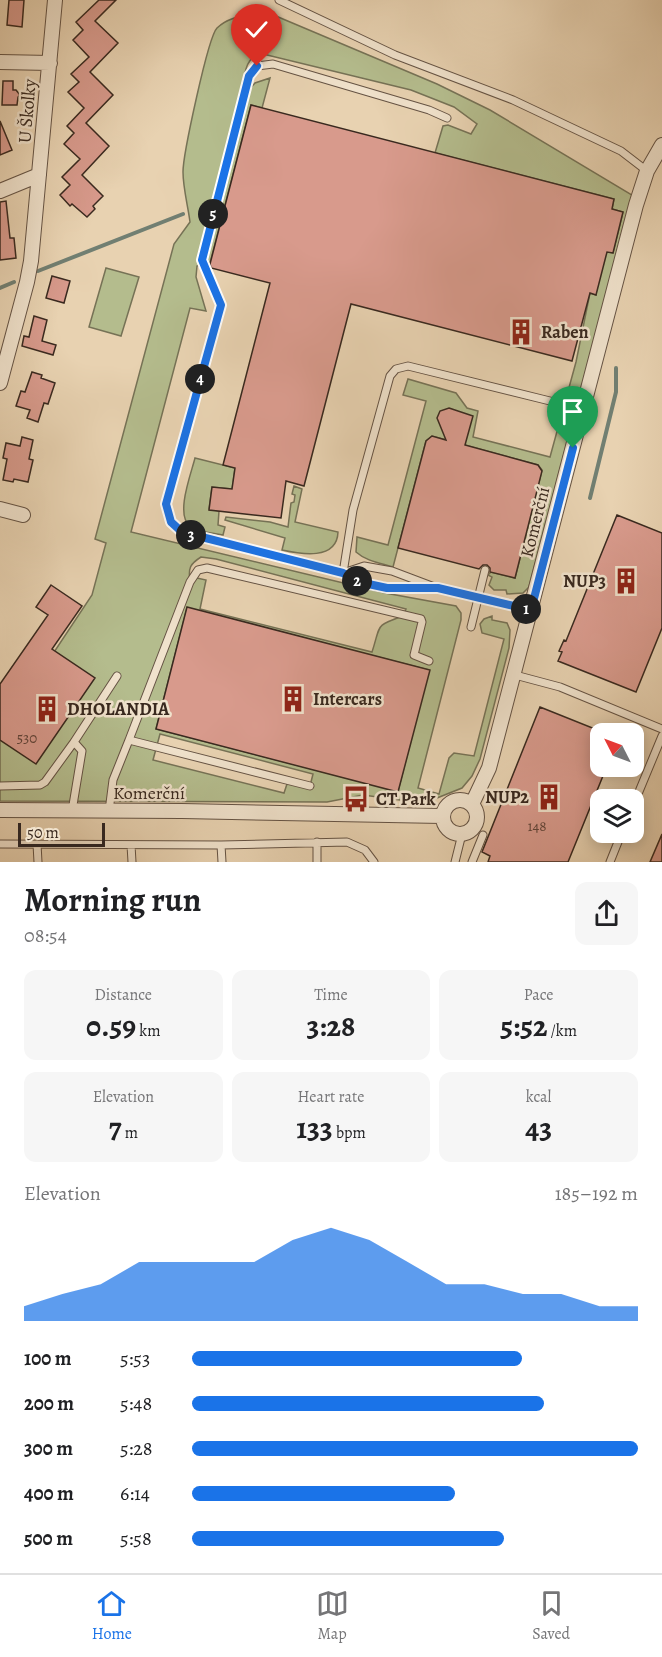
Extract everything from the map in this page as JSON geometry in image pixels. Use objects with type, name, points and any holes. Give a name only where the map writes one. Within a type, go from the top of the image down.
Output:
[{"type":"street","name":"U Školky","points":[[0,380],[31,261],[55,0]]},
{"type":"street","points":[[0,62],[50,63]]},
{"type":"street","name":"Komerční","points":[[462,834],[472,829],[477,819],[472,804],[489,768],[636,205],[647,171],[662,145]]},
{"type":"street","points":[[0,191],[39,175]]},
{"type":"street","points":[[0,509],[23,515]]},
{"type":"street","points":[[462,834],[448,830],[442,816],[446,806],[456,800],[461,799],[472,804]]},
{"type":"street","name":"Komerční","points":[[0,810],[442,816]]},
{"type":"lane","points":[[279,0],[395,55],[513,99],[621,151],[647,171]]},
{"type":"lane","points":[[438,588],[387,588],[359,582],[343,573],[182,532],[171,522],[166,504],[221,305],[202,260],[249,76],[257,66],[273,64],[429,110],[447,118]]},
{"type":"lane","points":[[343,573],[353,510],[390,376],[396,369],[408,366],[554,402]]},
{"type":"lane","points":[[343,573],[364,566],[392,571],[438,588],[531,610]]},
{"type":"lane","points":[[109,811],[113,780],[189,582],[198,570],[207,568],[421,620],[414,655],[429,661]]},
{"type":"lane","points":[[471,627],[485,570]]},
{"type":"lane","points":[[514,675],[560,687],[662,729]]},
{"type":"lane","points":[[0,786],[40,785],[45,782],[117,676]]},
{"type":"lane","points":[[640,789],[662,736]]},
{"type":"lane","points":[[129,740],[310,786]]},
{"type":"lane","points":[[72,811],[82,751],[74,742]]},
{"type":"lane","points":[[455,862],[462,834]]},
{"type":"lane","points":[[472,862],[483,835]]},
{"type":"lane","points":[[317,842],[317,862]]},
{"type":"lane","points":[[0,844],[221,845],[347,842],[365,850],[374,862]]},
{"type":"lane","points":[[610,862],[618,843]]},
{"type":"lane","points":[[37,844],[38,862]]},
{"type":"lane","points":[[131,845],[132,862]]},
{"type":"lane","points":[[221,845],[222,862]]},
{"type":"green space","points":[[264,11],[437,84],[490,110],[632,195],[529,587],[523,593],[507,594],[506,590],[494,590],[489,585],[492,577],[488,575],[491,572],[515,578],[542,470],[538,465],[432,436],[426,441],[393,567],[364,558],[356,552],[357,537],[388,545],[426,401],[403,395],[408,379],[456,393],[467,408],[478,411],[473,437],[550,457],[576,362],[590,293],[596,295],[601,250],[613,253],[623,212],[612,209],[614,199],[435,153],[443,126],[448,125],[471,134],[477,124],[454,107],[411,90],[263,54],[257,55],[248,63],[244,95],[255,83],[270,78],[262,108],[251,105],[209,267],[203,264],[197,266],[196,277],[206,311],[190,308],[131,532],[385,593],[456,606],[461,613],[461,620],[418,788],[439,794],[449,758],[454,753],[474,756],[504,639],[482,633],[480,624],[484,619],[492,616],[492,620],[507,623],[510,630],[509,648],[480,759],[472,776],[462,788],[427,802],[363,795],[327,802],[0,801],[0,730],[7,723],[92,595],[106,543],[95,539],[174,244],[190,222],[184,184],[184,161],[197,97],[213,36],[217,28],[227,21]],"holes":[[[201,557],[216,559],[406,609],[403,616],[387,622],[380,628],[372,652],[200,609],[206,580],[197,578],[190,581],[189,573],[192,564]],[[187,608],[429,670],[398,791],[156,729]],[[160,734],[313,774],[310,786],[288,781],[284,793],[153,760]]]},
{"type":"green space","points":[[106,268],[139,277],[121,336],[89,327]]},
{"type":"green space","points":[[195,458],[235,468],[232,489],[212,487],[209,509],[219,511],[218,525],[225,527],[223,535],[197,530],[186,521],[185,494]]},
{"type":"green space","points":[[294,486],[302,489],[295,522],[338,532],[331,548],[307,554],[282,550],[285,538],[225,520],[226,517],[270,522],[288,527],[291,503],[294,502],[295,495],[292,494]]},
{"type":"building","points":[[9,0],[24,0],[22,27],[7,25]]},
{"type":"building","points":[[99,0],[116,0],[95,21],[118,43],[90,72],[113,95],[86,123],[109,146],[82,175],[103,196],[93,206],[95,209],[87,217],[72,204],[70,206],[60,195],[70,185],[62,177],[80,159],[64,144],[74,133],[67,126],[84,108],[68,92],[79,82],[71,74],[89,57],[73,40],[83,30],[76,22]]},
{"type":"building","points":[[3,81],[13,81],[13,90],[20,95],[17,105],[2,105]]},
{"type":"building","name":"Raben","points":[[251,105],[614,199],[612,209],[623,212],[613,253],[607,252],[596,295],[590,293],[572,361],[351,304],[304,486],[286,481],[281,518],[209,510],[212,487],[232,489],[235,468],[223,465],[270,283],[211,268],[210,264]]},
{"type":"building","points":[[0,121],[12,150],[0,155]]},
{"type":"building","points":[[6,201],[10,238],[14,238],[16,258],[0,260],[0,202]]},
{"type":"building","points":[[52,276],[70,281],[64,303],[46,298]]},
{"type":"building","points":[[34,316],[47,320],[42,341],[56,345],[53,355],[22,346],[24,336],[29,337]]},
{"type":"building","points":[[32,372],[55,383],[48,404],[44,403],[38,422],[27,418],[30,410],[16,406],[21,391],[25,392]]},
{"type":"building","points":[[449,408],[473,416],[465,445],[538,465],[542,471],[515,578],[490,572],[487,565],[479,569],[398,548],[426,441],[432,436],[446,440],[437,418],[440,411]]},
{"type":"building","points":[[22,437],[33,440],[29,459],[33,460],[28,482],[14,479],[13,482],[3,480],[7,459],[3,458],[6,443],[20,446]]},
{"type":"building","name":"NUP3","points":[[617,515],[662,533],[662,628],[636,692],[558,661],[562,652],[559,651],[564,640],[566,641]]},
{"type":"building","points":[[51,585],[82,606],[52,649],[95,678],[36,764],[0,740],[0,684],[48,615],[36,607]]},
{"type":"building","name":"Intercars","points":[[187,607],[430,670],[398,792],[156,729]]},
{"type":"building","name":"NUP2","points":[[540,707],[590,727],[590,777],[603,777],[598,789],[590,789],[590,808],[568,862],[488,862],[490,856],[482,852]]},
{"type":"building","points":[[662,834],[662,862],[650,862]]},
{"type":"waterway","points":[[38,271],[183,214]]},
{"type":"waterway","points":[[0,288],[14,282]]},
{"type":"waterway","points":[[590,498],[616,392],[616,368]]},
{"type":"place","name":"Raben","points":[[521,332]]},
{"type":"place","name":"NUP3","points":[[626,581]]},
{"type":"place","name":"Intercars","points":[[293,699]]},
{"type":"place","name":"DHOLANDIA","points":[[47,709]]},
{"type":"place","name":"NUP2","points":[[549,797]]},
{"type":"place","name":"CT Park","points":[[356,799]]},
{"type":"route","points":[[257,66],[249,76],[202,260],[221,305],[166,504],[171,522],[182,532],[343,573],[359,582],[387,588],[438,588],[531,610],[573,448]]}]
